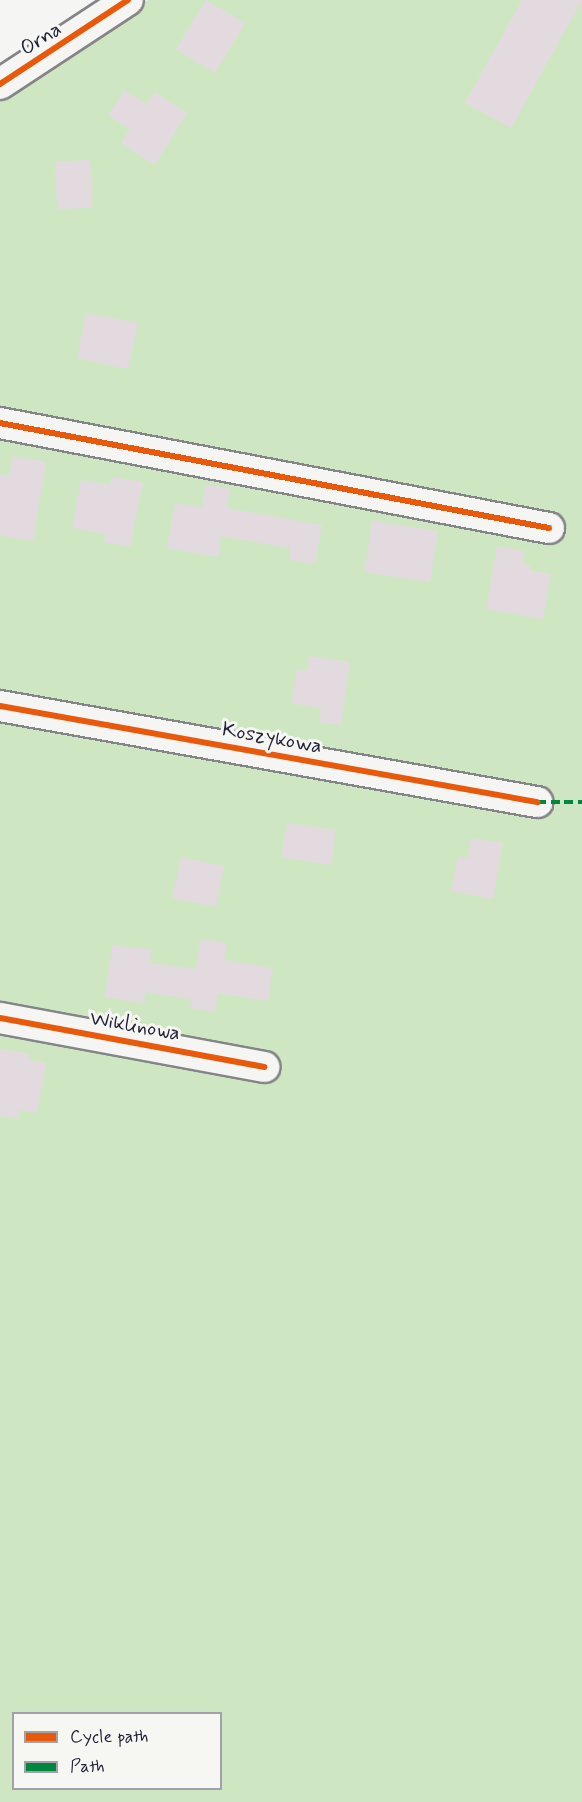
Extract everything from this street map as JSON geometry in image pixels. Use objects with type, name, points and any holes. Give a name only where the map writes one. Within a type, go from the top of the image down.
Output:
[{"type":"street","name":"Orna","points":[[0,84],[128,0]]},
{"type":"street","points":[[0,423],[549,528]]},
{"type":"street","name":"Koszykowa","points":[[0,706],[537,802]]},
{"type":"street","name":"Wiklinowa","points":[[0,1018],[265,1067]]},
{"type":"green space","points":[[148,0],[582,0],[582,1802],[0,1802],[0,95]]},
{"type":"building","points":[[206,0],[245,23],[215,73],[176,49]]},
{"type":"building","points":[[522,0],[582,0],[511,128],[465,103]]},
{"type":"building","points":[[125,90],[146,104],[154,92],[187,113],[155,165],[121,143],[130,129],[108,115]]},
{"type":"building","points":[[90,160],[92,208],[57,209],[55,162]]},
{"type":"building","points":[[86,313],[138,323],[128,369],[77,358]]},
{"type":"building","points":[[13,456],[46,462],[33,541],[0,536],[0,474],[9,476]]},
{"type":"building","points":[[112,477],[143,482],[130,547],[104,542],[106,534],[72,528],[81,480],[109,485]]},
{"type":"building","points":[[206,484],[230,489],[227,508],[322,525],[315,564],[289,560],[290,548],[221,536],[218,557],[167,548],[175,503],[202,507]]},
{"type":"building","points":[[372,521],[438,531],[430,582],[364,572]]},
{"type":"building","points":[[497,546],[524,551],[522,563],[530,565],[529,570],[551,574],[543,619],[486,609]]},
{"type":"building","points":[[309,656],[350,662],[341,725],[318,722],[321,708],[291,703],[297,669],[307,671]]},
{"type":"building","points":[[287,823],[336,830],[331,865],[281,857]]},
{"type":"building","points":[[471,838],[503,843],[493,899],[451,891],[458,857],[468,858]]},
{"type":"building","points":[[181,857],[224,866],[216,907],[172,898]]},
{"type":"building","points":[[201,939],[227,943],[224,960],[273,968],[268,1001],[218,993],[215,1012],[190,1008],[191,999],[145,992],[144,1003],[105,997],[112,945],[152,950],[150,963],[196,969]]},
{"type":"building","points":[[0,1049],[30,1054],[28,1060],[46,1063],[37,1113],[20,1110],[18,1119],[0,1116]]},
{"type":"marked path","points":[[537,802],[582,802]]},
{"type":"cycle path","points":[[0,84],[128,0]]},
{"type":"cycle path","points":[[0,423],[549,528]]},
{"type":"cycle path","points":[[0,706],[537,802]]},
{"type":"cycle path","points":[[0,1018],[265,1067]]}]
